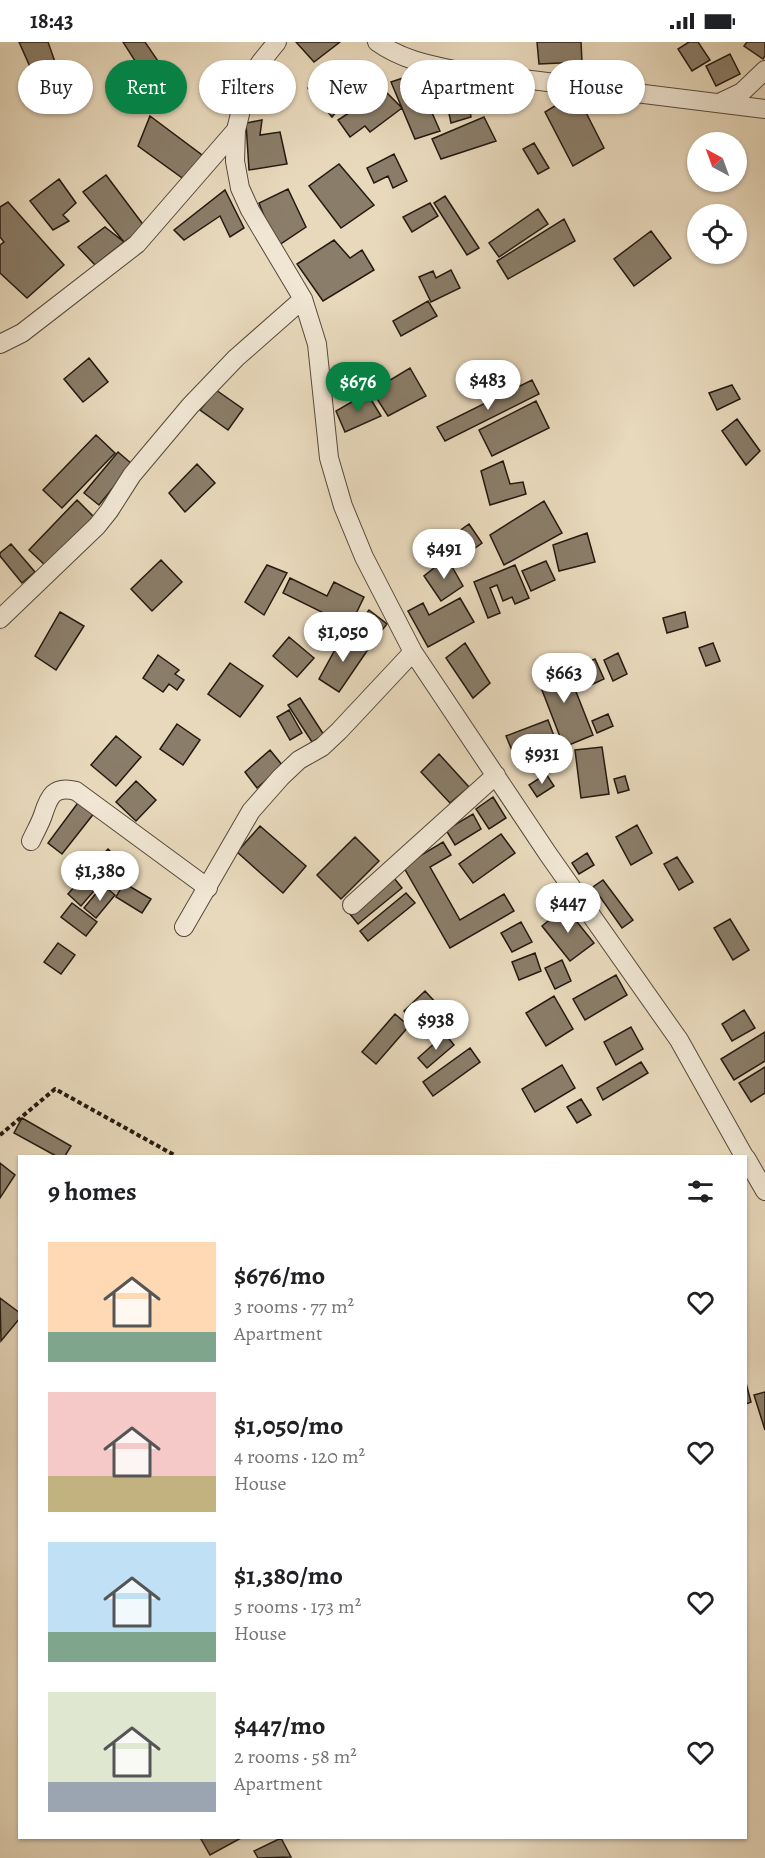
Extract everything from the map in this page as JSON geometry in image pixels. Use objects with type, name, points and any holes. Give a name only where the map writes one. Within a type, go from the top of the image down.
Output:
[{"type":"street","points":[[277,42],[260,63],[244,98],[236,130],[235,161],[240,188],[250,210],[303,299],[317,344],[329,458],[343,506],[364,557],[413,652],[548,854],[679,1041],[744,1155]]},
{"type":"street","points":[[377,42],[397,54],[418,62],[459,70],[765,109]]},
{"type":"street","points":[[719,103],[742,92],[765,70]]},
{"type":"street","points":[[0,344],[21,333],[137,244],[236,130]]},
{"type":"street","points":[[0,619],[97,526],[132,475],[209,385],[303,299]]},
{"type":"street","points":[[184,927],[258,802],[299,760],[322,747],[339,731],[413,652]]},
{"type":"street","points":[[352,905],[496,774]]},
{"type":"street","points":[[31,841],[50,796],[57,791],[69,789],[76,791],[208,888]]},
{"type":"street","points":[[747,1160],[765,1191]]},
{"type":"path","points":[[0,1134],[55,1089],[174,1155]]},
{"type":"building","points":[[19,42],[48,42],[54,60],[27,60]]},
{"type":"building","points":[[123,42],[145,42],[157,60],[134,60]]},
{"type":"building","points":[[296,42],[340,42],[317,60],[312,60]]},
{"type":"building","points":[[537,42],[581,42],[582,60],[547,60],[547,64],[539,64]]},
{"type":"building","points":[[689,42],[698,42],[710,60],[692,71],[678,49]]},
{"type":"building","points":[[747,42],[765,42],[763,59],[744,46]]},
{"type":"building","points":[[730,54],[740,74],[716,86],[706,66]]},
{"type":"building","points":[[400,79],[400,103],[391,82]]},
{"type":"building","points":[[388,94],[400,106],[400,110],[370,132],[365,126],[350,137],[338,120],[347,114],[388,114]]},
{"type":"building","points":[[547,111],[547,114],[587,114],[604,148],[573,166],[545,112]]},
{"type":"building","points":[[404,114],[433,114],[440,131],[415,139]]},
{"type":"building","points":[[449,114],[470,114],[471,117],[451,123]]},
{"type":"building","points":[[150,116],[202,155],[185,180],[138,146]]},
{"type":"building","points":[[484,117],[496,141],[441,159],[432,139]]},
{"type":"building","points":[[262,120],[260,135],[280,132],[287,164],[249,170],[246,123]]},
{"type":"building","points":[[534,143],[549,168],[538,174],[523,149]]},
{"type":"building","points":[[394,154],[407,181],[393,188],[388,176],[374,183],[367,168]]},
{"type":"building","points":[[339,164],[374,205],[341,228],[309,186]]},
{"type":"building","points":[[106,175],[145,227],[124,242],[83,192]]},
{"type":"building","points":[[59,179],[76,203],[63,215],[69,221],[53,230],[30,201]]},
{"type":"building","points":[[288,189],[306,227],[276,247],[259,203]]},
{"type":"building","points":[[225,190],[244,228],[230,237],[220,216],[184,240],[174,230]]},
{"type":"building","points":[[445,196],[479,248],[467,255],[434,203]]},
{"type":"building","points":[[8,202],[64,265],[27,298],[0,273],[0,245],[4,242],[0,237],[0,207]]},
{"type":"building","points":[[430,203],[438,216],[412,232],[403,217]]},
{"type":"building","points":[[538,209],[548,224],[499,257],[489,243]]},
{"type":"building","points":[[564,219],[575,241],[508,279],[497,261]]},
{"type":"building","points":[[105,227],[124,242],[95,265],[78,247]]},
{"type":"building","points":[[651,231],[671,258],[634,286],[614,259]]},
{"type":"building","points":[[334,240],[350,258],[362,250],[374,270],[323,301],[297,264]]},
{"type":"building","points":[[451,270],[460,288],[431,302],[419,277],[433,271],[436,278]]},
{"type":"building","points":[[428,301],[437,316],[401,336],[393,321]]},
{"type":"building","points":[[89,358],[108,382],[83,402],[64,379]]},
{"type":"building","points":[[410,368],[426,396],[388,416],[372,391]]},
{"type":"building","points":[[532,380],[539,394],[445,441],[437,427]]},
{"type":"building","points":[[732,385],[740,399],[717,410],[709,393]]},
{"type":"building","points":[[216,390],[243,409],[228,430],[200,410]]},
{"type":"building","points":[[367,393],[381,416],[345,432],[336,411]]},
{"type":"building","points":[[536,401],[549,428],[492,456],[479,430]]},
{"type":"building","points":[[737,419],[760,451],[746,465],[722,431]]},
{"type":"building","points":[[96,435],[115,453],[62,508],[43,490]]},
{"type":"building","points":[[118,452],[132,464],[99,505],[84,493]]},
{"type":"building","points":[[503,461],[510,484],[523,482],[526,494],[490,505],[481,471]]},
{"type":"building","points":[[197,464],[215,483],[185,512],[169,493]]},
{"type":"building","points":[[77,500],[94,517],[46,566],[29,550]]},
{"type":"building","points":[[544,501],[562,533],[504,565],[490,535]]},
{"type":"building","points":[[469,524],[482,543],[457,561],[444,542]]},
{"type":"building","points":[[587,533],[595,562],[559,571],[553,545]]},
{"type":"building","points":[[11,544],[35,572],[22,583],[0,556],[0,553]]},
{"type":"building","points":[[447,558],[463,586],[441,601],[424,576]]},
{"type":"building","points":[[161,560],[182,582],[152,611],[131,589]]},
{"type":"building","points":[[546,561],[555,580],[531,591],[522,571]]},
{"type":"building","points":[[267,565],[287,573],[264,615],[245,602]]},
{"type":"building","points":[[515,565],[529,598],[515,604],[512,597],[503,601],[497,585],[490,588],[500,613],[488,618],[474,582]]},
{"type":"building","points":[[290,578],[327,596],[334,582],[364,597],[350,626],[283,593]]},
{"type":"building","points":[[460,598],[474,622],[428,647],[408,611],[423,603],[429,615]]},
{"type":"building","points":[[369,610],[387,624],[371,644],[353,631]]},
{"type":"building","points":[[60,612],[84,626],[56,670],[35,656]]},
{"type":"building","points":[[685,612],[688,627],[667,633],[663,618]]},
{"type":"building","points":[[343,635],[369,648],[339,692],[319,679]]},
{"type":"building","points":[[289,637],[314,658],[297,677],[273,656]]},
{"type":"building","points":[[465,643],[490,683],[473,698],[446,658]]},
{"type":"building","points":[[713,643],[720,661],[706,666],[699,648]]},
{"type":"building","points":[[618,653],[627,674],[613,681],[604,660]]},
{"type":"building","points":[[158,655],[179,670],[175,674],[184,680],[177,690],[169,684],[163,692],[143,678]]},
{"type":"building","points":[[595,659],[604,679],[589,686],[580,665]]},
{"type":"building","points":[[564,661],[593,735],[564,747],[535,672]]},
{"type":"building","points":[[230,663],[263,686],[240,717],[208,694]]},
{"type":"building","points":[[300,698],[324,735],[312,742],[288,705]]},
{"type":"building","points":[[289,710],[302,733],[290,740],[277,717]]},
{"type":"building","points":[[608,714],[613,726],[597,733],[592,721]]},
{"type":"building","points":[[548,720],[557,744],[516,760],[506,736]]},
{"type":"building","points":[[177,724],[200,740],[183,765],[160,749]]},
{"type":"building","points":[[116,736],[141,757],[116,786],[91,765]]},
{"type":"building","points":[[602,747],[609,794],[581,798],[575,750]]},
{"type":"building","points":[[270,750],[283,766],[257,788],[245,772]]},
{"type":"building","points":[[439,754],[469,787],[450,803],[421,772]]},
{"type":"building","points":[[546,774],[554,786],[537,797],[529,785]]},
{"type":"building","points":[[625,776],[629,790],[618,793],[614,779]]},
{"type":"building","points":[[136,781],[156,800],[136,821],[116,802]]},
{"type":"building","points":[[493,797],[506,818],[489,829],[476,809]]},
{"type":"building","points":[[80,800],[95,812],[62,854],[48,843]]},
{"type":"building","points":[[473,814],[481,829],[455,845],[446,830]]},
{"type":"building","points":[[637,825],[652,853],[631,865],[616,837]]},
{"type":"building","points":[[260,826],[306,866],[283,893],[237,852]]},
{"type":"building","points":[[501,834],[515,853],[473,883],[459,864]]},
{"type":"building","points":[[355,837],[379,861],[341,899],[317,875]]},
{"type":"building","points":[[443,842],[451,855],[430,867],[460,920],[504,894],[514,911],[450,948],[403,866]]},
{"type":"building","points":[[108,849],[121,862],[99,885],[86,872]]},
{"type":"building","points":[[587,853],[594,865],[579,874],[572,863]]},
{"type":"building","points":[[677,857],[693,882],[679,890],[664,864]]},
{"type":"building","points":[[85,875],[99,885],[81,906],[68,894]]},
{"type":"building","points":[[394,878],[402,888],[358,924],[350,914]]},
{"type":"building","points":[[603,880],[633,920],[622,928],[593,887]]},
{"type":"building","points":[[124,883],[151,899],[142,913],[116,897]]},
{"type":"building","points":[[103,885],[115,895],[96,918],[84,908]]},
{"type":"building","points":[[406,893],[415,903],[368,941],[360,931]]},
{"type":"building","points":[[72,903],[97,922],[86,936],[61,917]]},
{"type":"building","points":[[565,907],[594,943],[570,961],[542,926]]},
{"type":"building","points":[[730,919],[749,950],[733,960],[714,928]]},
{"type":"building","points":[[521,922],[532,942],[512,952],[501,933]]},
{"type":"building","points":[[58,943],[75,955],[61,974],[44,962]]},
{"type":"building","points":[[535,953],[541,971],[519,980],[512,962]]},
{"type":"building","points":[[562,960],[571,981],[555,989],[545,968]]},
{"type":"building","points":[[616,975],[627,995],[585,1020],[573,999]]},
{"type":"building","points":[[425,991],[449,1017],[428,1037],[404,1011]]},
{"type":"building","points":[[554,996],[573,1029],[546,1046],[526,1013]]},
{"type":"building","points":[[744,1010],[755,1028],[732,1041],[722,1024]]},
{"type":"building","points":[[395,1014],[409,1026],[376,1064],[362,1052]]},
{"type":"building","points":[[631,1027],[643,1049],[616,1065],[604,1042]]},
{"type":"building","points":[[765,1032],[765,1061],[734,1080],[721,1059]]},
{"type":"building","points":[[445,1034],[454,1045],[427,1068],[418,1058]]},
{"type":"building","points":[[470,1048],[480,1062],[433,1096],[423,1082]]},
{"type":"building","points":[[641,1062],[648,1073],[603,1100],[597,1088]]},
{"type":"building","points":[[562,1065],[575,1088],[535,1112],[522,1089]]},
{"type":"building","points":[[765,1067],[765,1093],[751,1102],[739,1083]]},
{"type":"building","points":[[581,1099],[591,1115],[577,1123],[567,1107]]},
{"type":"building","points":[[22,1118],[71,1146],[66,1155],[54,1155],[14,1133]]},
{"type":"building","points":[[0,1163],[15,1175],[0,1198]]},
{"type":"building","points":[[0,1298],[18,1312],[18,1320],[1,1341]]},
{"type":"building","points":[[747,1387],[751,1402],[747,1404]]},
{"type":"building","points":[[765,1392],[765,1430],[754,1395]]},
{"type":"building","points":[[201,1839],[239,1839],[210,1855]]},
{"type":"building","points":[[282,1839],[291,1857],[258,1858],[254,1851]]}]
